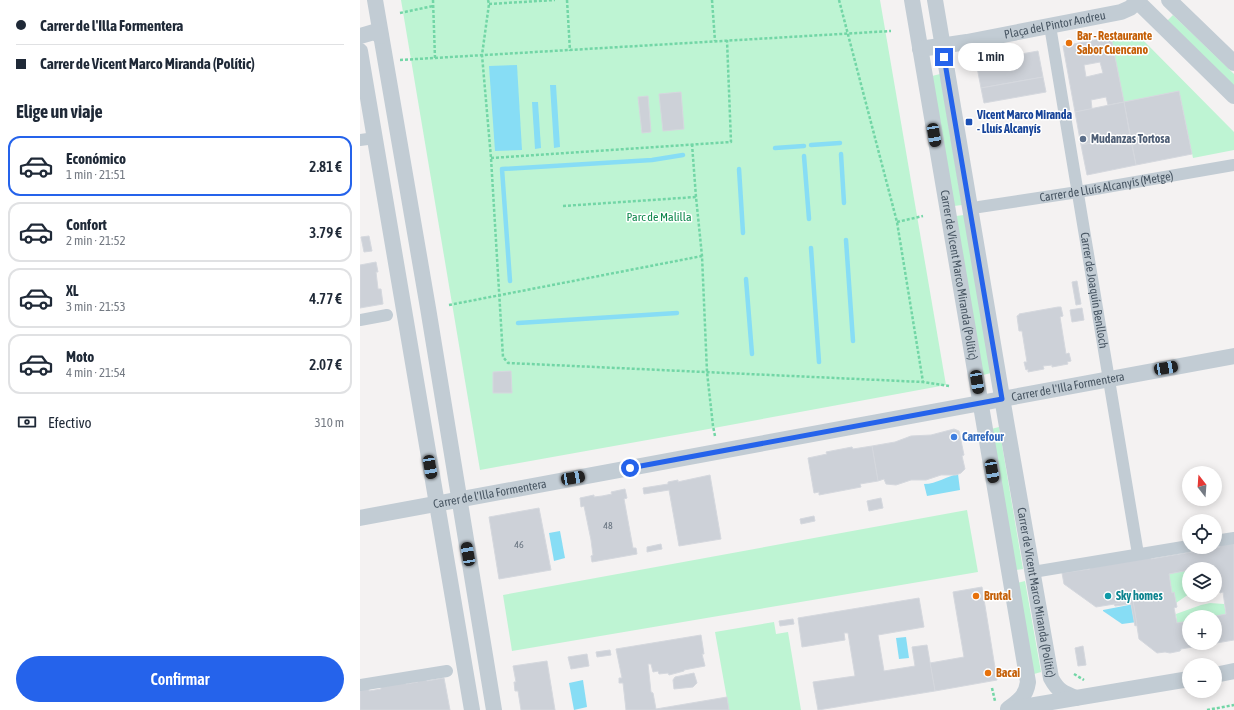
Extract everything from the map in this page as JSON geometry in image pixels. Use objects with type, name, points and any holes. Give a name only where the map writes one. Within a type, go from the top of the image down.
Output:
[{"type":"street","points":[[375,0],[494,710]]},
{"type":"street","name":"Carrer de Vicent Marco Miranda (Polític)","points":[[912,0],[1028,682],[1026,691],[1020,701],[1003,708]]},
{"type":"street","name":"Carrer de Vicent Marco Miranda (Polític)","points":[[935,0],[1002,399],[1051,678],[1056,687],[1064,694],[1076,698]]},
{"type":"street","points":[[1138,0],[1234,96]]},
{"type":"street","name":"Plaça del Pintor Andreu","points":[[920,49],[943,46],[1121,12],[1130,8],[1138,0]]},
{"type":"street","points":[[1169,0],[1234,63]]},
{"type":"street","name":"Carrer de Joaquín Benlloch","points":[[1050,26],[1138,554]]},
{"type":"street","points":[[360,36],[374,32],[382,39]]},
{"type":"street","points":[[382,39],[380,46],[376,50],[367,52],[360,51],[367,139],[436,504],[472,710]]},
{"type":"street","name":"Carrer de Lluís Alcanyís (Metge)","points":[[978,207],[1078,192],[1234,165]]},
{"type":"street","points":[[360,320],[387,316]]},
{"type":"street","name":"Carrer de l'Illa Formentera","points":[[360,518],[1234,356]]},
{"type":"street","points":[[1222,540],[1234,538]]},
{"type":"street","points":[[1033,572],[1182,547]]},
{"type":"street","points":[[360,685],[447,671]]},
{"type":"street","points":[[1222,674],[1234,671]]},
{"type":"street","points":[[1003,708],[1076,698],[1182,680]]},
{"type":"path","points":[[433,0],[432,6],[435,58]]},
{"type":"path","points":[[488,0],[482,55],[491,158],[498,296],[503,357],[508,363],[923,382],[949,386]]},
{"type":"path","points":[[488,4],[555,0]]},
{"type":"path","points":[[567,0],[570,51]]},
{"type":"path","points":[[712,0],[715,41]]},
{"type":"path","points":[[840,0],[897,222],[923,382]]},
{"type":"path","points":[[400,13],[432,6]]},
{"type":"path","points":[[398,60],[891,31]]},
{"type":"path","points":[[491,158],[731,142],[727,40]]},
{"type":"path","points":[[692,144],[702,256],[707,372],[712,426],[718,451]]},
{"type":"path","points":[[563,206],[696,197]]},
{"type":"path","points":[[897,222],[923,216]]},
{"type":"path","points":[[449,305],[702,256]]},
{"type":"path","points":[[992,688],[1003,708]]},
{"type":"path","points":[[1207,710],[1234,706]]},
{"type":"green space","name":"Parc de Malilla","points":[[401,0],[880,0],[946,385],[480,470]]},
{"type":"green space","points":[[1173,15],[1234,74],[1234,87],[1167,21]]},
{"type":"green space","points":[[1135,32],[1234,132],[1234,150],[1193,158],[1179,91],[1124,102],[1111,37]]},
{"type":"green space","points":[[940,74],[962,205],[954,206],[932,76]]},
{"type":"green space","points":[[964,215],[991,373],[983,375],[956,216]]},
{"type":"green space","points":[[999,427],[1023,569],[1016,570],[991,429]]},
{"type":"green space","points":[[967,510],[978,572],[512,651],[503,595]]},
{"type":"green space","points":[[1182,571],[1182,599],[1176,603],[1174,592],[1172,593],[1169,574]]},
{"type":"green space","points":[[1025,581],[1041,672],[1034,674],[1017,583]]},
{"type":"green space","points":[[1210,603],[1224,604],[1226,614],[1222,615],[1222,610],[1187,610]]},
{"type":"green space","points":[[1182,612],[1182,622],[1177,623],[1176,614]]},
{"type":"green space","points":[[774,622],[776,634],[788,632],[801,710],[729,710],[715,632]]},
{"type":"water","points":[[517,65],[522,150],[495,151],[489,66]]},
{"type":"water","points":[[550,85],[556,85],[560,147],[554,148]]},
{"type":"water","points":[[532,102],[538,102],[541,148],[535,149]]},
{"type":"water","points":[[958,474],[960,490],[927,496],[924,484],[933,483]]},
{"type":"water","points":[[560,531],[565,558],[554,561],[549,533]]},
{"type":"water","points":[[1134,604],[1137,622],[1122,624],[1103,611],[1103,610]]},
{"type":"water","points":[[906,637],[909,658],[899,659],[896,638]]},
{"type":"water","points":[[583,680],[587,707],[574,710],[569,683]]},
{"type":"building","points":[[1111,37],[1124,102],[1108,105],[1106,97],[1091,100],[1092,109],[1075,112],[1063,46]],"holes":[[[1100,62],[1103,73],[1086,77],[1084,65]]]},
{"type":"building","points":[[1038,51],[1043,77],[981,88],[976,62]]},
{"type":"building","points":[[1043,77],[1046,92],[984,103],[981,88]]},
{"type":"building","points":[[1179,91],[1192,154],[1136,165],[1124,102]]},
{"type":"building","points":[[681,92],[684,129],[663,131],[659,94]]},
{"type":"building","points":[[648,96],[651,132],[642,133],[638,97]]},
{"type":"building","points":[[1124,102],[1130,136],[1081,145],[1075,112]]},
{"type":"building","points":[[1130,136],[1136,165],[1087,175],[1081,145]]},
{"type":"building","points":[[369,236],[372,251],[364,252],[361,237]]},
{"type":"building","points":[[376,262],[378,272],[376,272],[378,289],[381,289],[383,304],[360,308],[360,265]]},
{"type":"building","points":[[1077,281],[1081,304],[1076,305],[1072,282]]},
{"type":"building","points":[[1061,307],[1063,316],[1060,317],[1066,354],[1069,353],[1071,361],[1067,362],[1068,364],[1052,367],[1052,365],[1043,366],[1044,369],[1028,372],[1024,362],[1027,362],[1022,331],[1019,331],[1017,316],[1019,314]]},
{"type":"building","points":[[1082,308],[1084,320],[1072,322],[1070,310]]},
{"type":"building","points":[[511,371],[512,393],[493,393],[493,372]]},
{"type":"building","points":[[954,429],[959,431],[964,455],[962,456],[965,469],[961,473],[956,475],[941,475],[926,480],[911,480],[896,485],[886,484],[884,479],[878,481],[872,446],[895,442],[911,436],[931,435]]},
{"type":"building","points":[[872,446],[878,481],[860,484],[861,487],[819,495],[819,492],[814,493],[808,458],[827,454],[826,452],[852,447],[853,449]]},
{"type":"building","points":[[710,475],[721,539],[679,546],[669,490],[644,494],[643,488]]},
{"type":"building","points":[[625,489],[627,498],[624,499],[633,548],[636,548],[637,554],[592,562],[591,556],[593,555],[591,540],[584,506],[581,507],[580,498],[594,495],[594,497],[612,494],[611,492]]},
{"type":"building","points":[[881,498],[883,508],[869,511],[867,501]]},
{"type":"building","points":[[539,508],[551,570],[499,579],[489,517]]},
{"type":"building","points":[[814,516],[815,521],[801,524],[800,519]]},
{"type":"building","name":"Sky homes","points":[[1234,542],[1234,640],[1222,642],[1222,615],[1226,614],[1222,592],[1222,562],[1182,562],[1182,571],[1169,574],[1172,593],[1174,592],[1177,607],[1174,608],[1177,623],[1182,622],[1182,649],[1180,651],[1170,653],[1157,653],[1139,639],[1133,601],[1096,607],[1064,584],[1062,573],[1090,569],[1090,567],[1151,556],[1151,559],[1182,554],[1222,554],[1222,545]],"holes":[[[1150,592],[1151,598],[1133,601],[1133,594]]]},
{"type":"building","points":[[661,544],[662,549],[647,552],[647,547]]},
{"type":"building","points":[[982,587],[997,680],[935,691],[930,663],[964,657],[953,592]]},
{"type":"building","points":[[919,598],[924,627],[878,635],[884,671],[915,666],[912,647],[927,645],[935,691],[818,710],[813,682],[855,676],[848,633],[844,633],[845,640],[802,647],[798,618]]},
{"type":"building","points":[[1133,601],[1137,625],[1135,626],[1131,604],[1115,606],[1114,604]]},
{"type":"building","points":[[793,619],[794,624],[780,626],[779,621]]},
{"type":"building","points":[[701,635],[704,654],[702,654],[705,666],[684,670],[669,675],[668,673],[659,674],[658,671],[653,672],[651,664],[648,664],[651,692],[653,693],[656,709],[727,697],[729,710],[626,710],[623,683],[619,683],[619,678],[622,678],[616,649]]},
{"type":"building","points":[[1083,646],[1086,665],[1078,666],[1075,648]]},
{"type":"building","points":[[610,650],[611,655],[597,657],[596,652]]},
{"type":"building","points":[[587,654],[589,666],[571,669],[568,657]]},
{"type":"building","points":[[547,661],[555,710],[521,710],[518,691],[515,691],[514,682],[516,682],[513,666]]},
{"type":"building","points":[[694,673],[697,683],[693,687],[674,689],[673,680],[675,677]]},
{"type":"building","points":[[444,678],[450,710],[360,710],[360,690],[369,688],[369,691],[381,689],[381,686],[405,682],[406,684],[418,682],[417,680],[426,679],[427,681]]},
{"type":"waterway","points":[[811,145],[840,143]]},
{"type":"waterway","points":[[775,148],[804,146]]},
{"type":"waterway","points":[[841,154],[844,203]]},
{"type":"waterway","points":[[510,281],[502,169],[652,160],[683,155]]},
{"type":"waterway","points":[[804,156],[809,219]]},
{"type":"waterway","points":[[739,169],[743,233]]},
{"type":"waterway","points":[[846,240],[853,341]]},
{"type":"waterway","points":[[811,248],[819,362]]},
{"type":"waterway","points":[[746,279],[752,354]]},
{"type":"waterway","points":[[518,323],[677,313]]},
{"type":"place","name":"Bar - Restaurante Sabor Cuencano","points":[[1069,43]]},
{"type":"place","name":"Vicent Marco Miranda - Lluís Alcanyís","points":[[969,122]]},
{"type":"place","name":"Mudanzas Tortosa","points":[[1083,139]]},
{"type":"place","name":"Carrefour","points":[[954,437]]},
{"type":"place","name":"Brutal","points":[[976,596]]},
{"type":"place","name":"Sky homes","points":[[1108,596]]},
{"type":"place","name":"Bacai","points":[[988,673]]},
{"type":"route","points":[[630,468],[1002,399],[944,57]]}]
